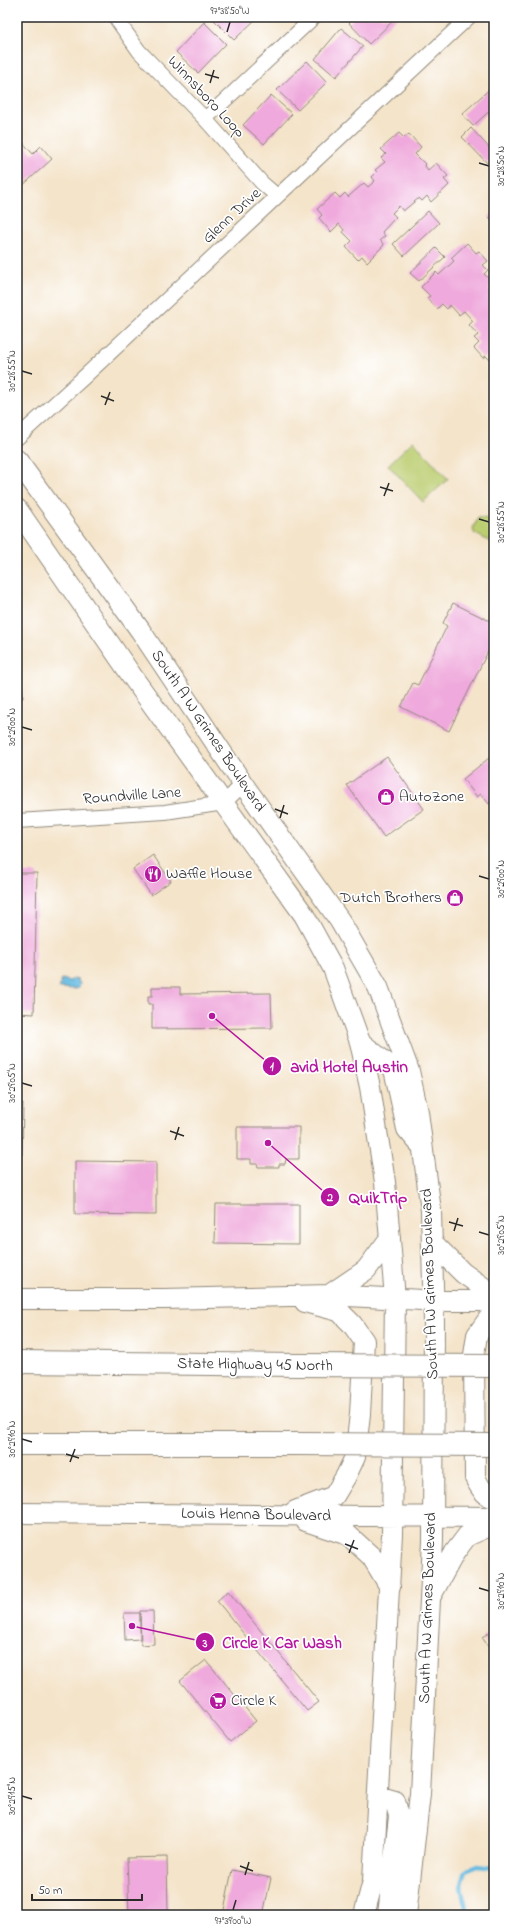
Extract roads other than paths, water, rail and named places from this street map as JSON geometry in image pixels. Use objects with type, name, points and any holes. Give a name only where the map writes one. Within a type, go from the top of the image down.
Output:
[{"type":"highway","name":"State Highway 45 North","points":[[17,1362],[494,1366]]},
{"type":"highway","points":[[17,1444],[494,1445]]},
{"type":"main road","name":"South A W Grimes Boulevard","points":[[17,460],[140,630],[243,784],[340,921],[378,987],[409,1071],[418,1112],[431,1210],[434,1301],[433,1516],[430,1598],[420,1794],[406,1915]]},
{"type":"main road","name":"South A W Grimes Boulevard","points":[[17,509],[134,679],[224,803],[307,922],[333,968],[360,1042],[370,1087],[385,1182],[395,1298],[393,1516],[390,1587],[373,1880],[364,1915]]},
{"type":"main road","points":[[360,1042],[394,1070],[407,1129],[423,1147]]},
{"type":"main road","points":[[329,1295],[366,1270],[390,1238]]},
{"type":"main road","points":[[432,1242],[464,1273],[494,1295]]},
{"type":"main road","points":[[17,1299],[164,1299],[329,1295],[434,1301],[494,1301]]},
{"type":"main road","points":[[288,1296],[339,1311],[352,1324],[364,1340],[360,1414],[355,1457],[334,1496],[288,1514]]},
{"type":"main road","points":[[494,1311],[477,1335],[474,1355],[475,1478],[480,1488],[489,1496],[494,1498]]},
{"type":"main road","name":"Louis Henna Boulevard","points":[[17,1513],[288,1514],[494,1517]]},
{"type":"main road","points":[[288,1514],[348,1536],[372,1558],[390,1587]]},
{"type":"main road","points":[[430,1598],[455,1552],[467,1536],[494,1524]]},
{"type":"main road","points":[[378,1796],[395,1802],[400,1816],[388,1915]]},
{"type":"street","name":"Winnsboro Loop","points":[[115,17],[139,51],[205,119],[262,183],[277,196]]},
{"type":"street","points":[[205,119],[314,17]]},
{"type":"street","name":"Glenn Drive","points":[[17,438],[469,17]]},
{"type":"street","points":[[224,803],[243,784]]},
{"type":"street","name":"Roundville Lane","points":[[17,821],[165,812],[224,803]]},
{"type":"water","points":[[62,979],[69,981],[74,979],[78,980],[80,984],[79,988],[59,988]]},
{"type":"waterway","points":[[464,1915],[466,1908],[461,1887],[466,1871],[478,1866],[494,1868]]},
{"type":"place","name":"AutoZone","points":[[386,797]]},
{"type":"place","name":"Waffle House","points":[[153,874]]},
{"type":"place","name":"Dutch Brothers","points":[[455,898]]},
{"type":"place","name":"avid Hotel Austin","points":[[212,1016]]},
{"type":"place","name":"QuikTrip","points":[[268,1143]]},
{"type":"place","name":"Circle K Car Wash","points":[[132,1626]]},
{"type":"place","name":"Circle K","points":[[218,1701]]}]
